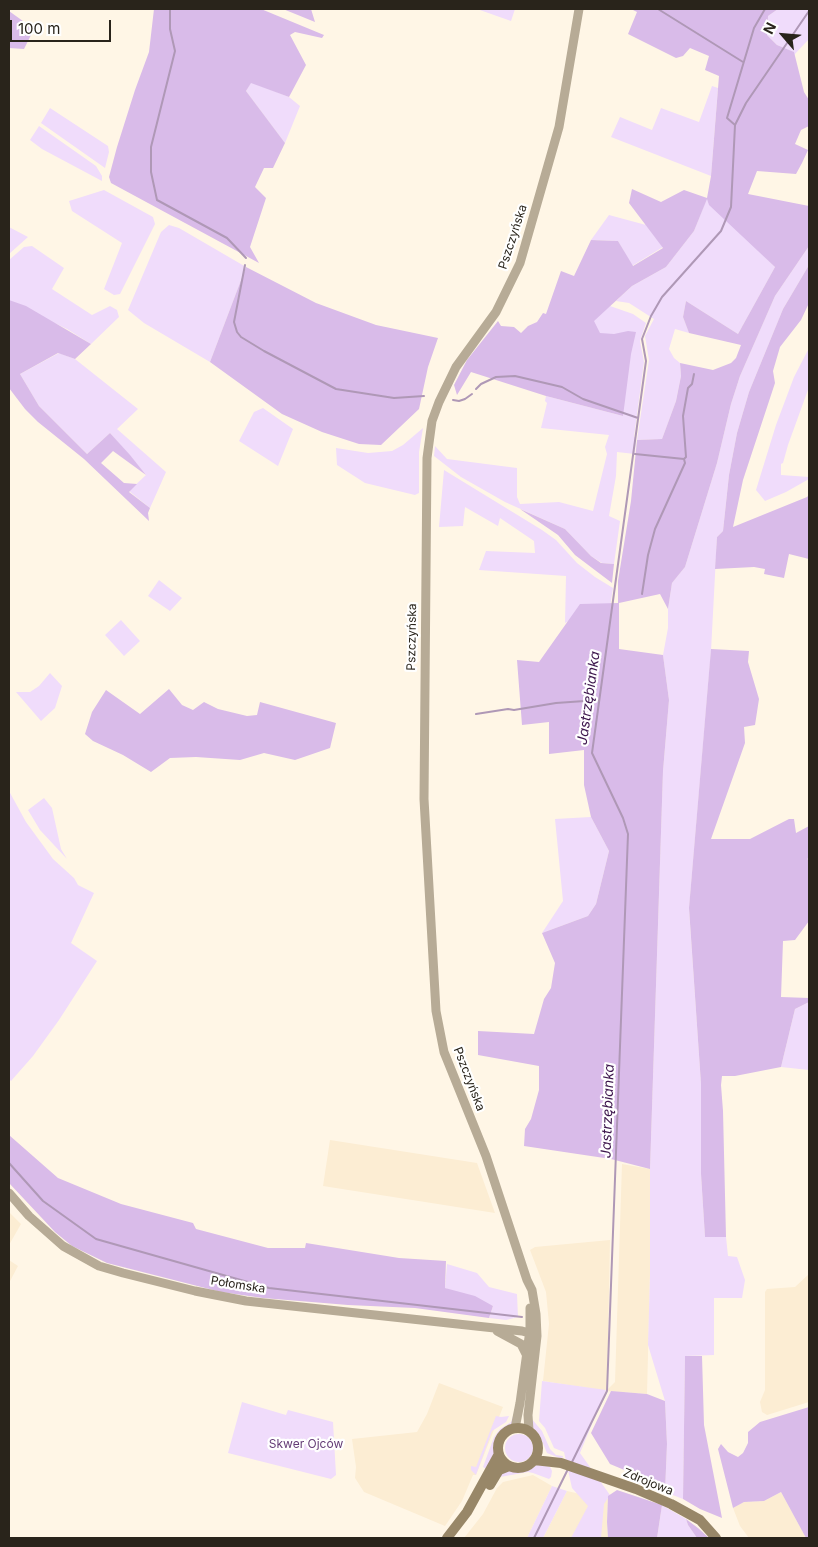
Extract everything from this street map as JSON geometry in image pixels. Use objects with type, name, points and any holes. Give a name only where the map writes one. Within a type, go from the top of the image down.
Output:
[{"type":"main road","points":[[447,1538],[467,1512],[499,1454],[500,1440],[506,1432],[515,1428],[529,1431],[537,1440],[536,1455],[526,1467],[509,1466],[499,1454]]},
{"type":"main road","name":"Zdrojowa","points":[[536,1455],[636,1489],[682,1510],[700,1520],[716,1538]]},
{"type":"main road","points":[[456,1538],[472,1516],[494,1476],[499,1470],[509,1466]]},
{"type":"street","name":"Pszczyńska","points":[[529,1431],[528,1414],[536,1352],[536,1314],[532,1290],[486,1156],[444,1052],[436,1011],[424,799],[427,458],[432,421],[439,402],[456,367],[499,306],[520,263],[558,127],[579,9]]},
{"type":"street","name":"Połomska","points":[[9,1193],[29,1216],[63,1246],[99,1266],[123,1273],[195,1291],[246,1300],[522,1330],[529,1333]]},
{"type":"street","name":"Pszczyńska","points":[[515,1428],[531,1315],[527,1280]]},
{"type":"street","name":"Połomska","points":[[492,1328],[521,1344],[526,1354]]},
{"type":"street","points":[[529,1333],[536,1352]]},
{"type":"shaded area","points":[[154,9],[261,9],[324,35],[322,38],[295,32],[290,35],[306,65],[289,97],[251,83],[246,91],[285,143],[273,168],[264,168],[255,187],[266,198],[250,247],[259,263],[111,183],[109,177],[117,147],[149,52]]},
{"type":"shaded area","points":[[283,9],[311,9],[315,22]]},
{"type":"shaded area","points":[[631,9],[778,9],[768,16],[767,35],[777,45],[794,52],[804,92],[809,100],[809,126],[801,130],[795,144],[808,150],[796,174],[757,171],[748,194],[809,206],[809,246],[775,296],[740,376],[731,404],[717,463],[685,567],[672,583],[668,609],[660,594],[619,603],[619,649],[663,655],[669,700],[663,771],[650,1169],[611,1159],[524,1146],[525,1129],[531,1119],[539,1090],[539,1066],[478,1055],[478,1031],[534,1034],[544,999],[551,988],[555,963],[542,933],[588,916],[596,904],[609,851],[591,817],[584,785],[584,750],[549,754],[549,722],[522,725],[517,660],[539,662],[580,604],[618,603],[618,581],[631,501],[637,440],[662,439],[676,401],[681,376],[680,363],[713,370],[731,363],[736,358],[741,345],[689,333],[683,317],[686,301],[738,334],[775,267],[709,205],[707,199],[694,231],[666,267],[632,286],[594,321],[600,333],[636,332],[631,354],[623,416],[546,396],[471,372],[457,395],[454,385],[467,360],[498,321],[501,326],[514,327],[521,333],[528,326],[537,322],[543,313],[546,314],[561,271],[574,276],[591,240],[618,241],[633,266],[663,248],[629,203],[632,189],[661,202],[684,190],[707,198],[711,176],[719,76],[705,70],[709,56],[690,48],[683,56],[676,58],[628,34],[637,12]]},
{"type":"shaded area","points":[[9,11],[34,29],[24,49],[9,48]]},
{"type":"shaded area","points":[[809,265],[809,303],[801,320],[780,347],[773,371],[775,383],[743,480],[733,527],[809,495],[809,559],[789,554],[784,578],[764,574],[765,569],[754,567],[715,569],[717,537],[723,531],[729,475],[737,433],[749,392],[783,309]]},
{"type":"shaded area","points":[[246,267],[316,303],[376,325],[438,338],[428,367],[419,409],[381,445],[359,444],[322,432],[282,414],[210,362]]},
{"type":"shaded area","points":[[9,300],[26,306],[91,344],[75,359],[58,353],[20,374],[39,406],[87,454],[110,433],[130,455],[146,475],[113,451],[101,463],[124,483],[137,484],[129,492],[150,508],[148,513],[149,521],[84,459],[38,422],[9,388]]},
{"type":"shaded area","points":[[520,509],[565,529],[591,556],[601,563],[614,564],[612,583],[575,555],[558,535]]},
{"type":"shaded area","points":[[711,649],[749,651],[748,662],[759,699],[755,725],[744,727],[745,743],[711,839],[750,839],[789,819],[794,819],[796,833],[809,826],[809,860],[807,858],[809,862],[809,921],[795,940],[783,941],[781,997],[809,998],[809,1002],[795,1009],[781,1067],[735,1076],[722,1076],[726,1237],[705,1237],[701,1174],[701,1084],[689,908]]},
{"type":"shaded area","points":[[169,689],[182,705],[193,710],[204,702],[218,709],[247,716],[257,715],[260,702],[336,723],[330,748],[295,760],[264,753],[240,760],[196,757],[170,758],[151,772],[123,755],[93,741],[85,734],[92,712],[106,690],[140,714]]},
{"type":"shaded area","points":[[9,1135],[58,1178],[121,1204],[193,1223],[196,1229],[268,1248],[305,1248],[306,1243],[399,1258],[446,1261],[445,1288],[475,1296],[493,1306],[489,1318],[415,1308],[263,1298],[221,1292],[107,1263],[72,1246],[55,1232],[9,1183]]},
{"type":"shaded area","points":[[330,1140],[477,1163],[495,1213],[323,1186]]},
{"type":"shaded area","points":[[622,1164],[650,1169],[647,1394],[607,1391],[543,1381],[549,1324],[546,1292],[530,1250],[535,1247],[610,1240],[607,1390],[615,1382]]},
{"type":"shaded area","points":[[9,1212],[21,1224],[9,1245]]},
{"type":"shaded area","points":[[9,1260],[18,1266],[9,1283]]},
{"type":"shaded area","points":[[809,1274],[809,1402],[767,1415],[762,1412],[760,1402],[765,1390],[765,1292],[767,1289],[795,1287]]},
{"type":"shaded area","points":[[685,1356],[702,1356],[704,1425],[722,1518],[700,1509],[683,1499]]},
{"type":"shaded area","points":[[439,1383],[503,1407],[476,1475],[473,1475],[462,1501],[445,1526],[364,1492],[355,1478],[356,1467],[352,1439],[417,1432],[427,1414]]},
{"type":"shaded area","points":[[611,1391],[647,1394],[665,1401],[667,1444],[665,1492],[634,1474],[610,1464],[591,1433]]},
{"type":"shaded area","points":[[809,1407],[809,1538],[806,1538],[781,1492],[764,1501],[744,1502],[733,1508],[718,1449],[721,1444],[728,1452],[738,1457],[743,1453],[748,1443],[748,1432],[760,1422]]},
{"type":"shaded area","points":[[533,1475],[552,1486],[527,1538],[464,1538],[483,1514],[497,1488],[503,1482]]},
{"type":"shaded area","points":[[617,1490],[662,1505],[657,1538],[608,1538],[608,1496]]},
{"type":"shaded area","points":[[567,1491],[608,1496],[608,1538],[543,1538]]},
{"type":"shaded area","points":[[781,1492],[806,1538],[749,1538],[740,1526],[733,1508],[744,1502],[764,1501]]},
{"type":"shaded area","points":[[686,1519],[698,1528],[709,1538],[697,1538]]},
{"type":"green space","points":[[477,9],[515,9],[511,21]]},
{"type":"green space","points":[[778,9],[809,9],[809,39],[794,55],[793,52],[777,45],[767,35],[768,16]]},
{"type":"green space","points":[[251,82],[289,97],[300,106],[285,143],[246,91]]},
{"type":"green space","points":[[712,86],[718,88],[711,176],[611,137],[620,117],[652,130],[661,108],[699,122]]},
{"type":"green space","points":[[50,108],[108,146],[109,152],[105,168],[41,123]]},
{"type":"green space","points":[[39,126],[96,166],[102,176],[102,181],[42,149],[30,140]]},
{"type":"green space","points":[[104,190],[153,217],[155,224],[120,294],[114,295],[104,289],[122,243],[72,211],[69,201]]},
{"type":"green space","points":[[707,198],[775,267],[738,334],[686,301],[683,317],[689,333],[675,329],[669,349],[674,358],[680,363],[681,376],[676,401],[662,439],[637,440],[649,360],[645,336],[654,319],[629,303],[616,301],[632,286],[666,267],[694,231]]},
{"type":"green space","points":[[609,215],[646,225],[663,247],[632,266],[618,241],[591,240]]},
{"type":"green space","points":[[169,225],[179,228],[246,267],[210,362],[144,323],[128,310],[161,232]]},
{"type":"green space","points":[[9,227],[28,237],[9,254]]},
{"type":"green space","points":[[32,246],[64,268],[52,289],[92,315],[110,306],[117,310],[119,317],[91,344],[67,329],[9,301],[9,260],[24,247]]},
{"type":"green space","points":[[809,246],[809,265],[783,309],[749,392],[737,433],[729,475],[723,531],[717,537],[711,651],[689,909],[701,1084],[701,1174],[705,1237],[726,1237],[728,1256],[737,1257],[745,1280],[742,1298],[714,1298],[714,1355],[685,1356],[683,1499],[665,1492],[667,1444],[665,1401],[648,1345],[650,1169],[663,771],[669,700],[663,655],[668,628],[668,609],[672,583],[685,567],[717,463],[731,404],[740,376],[775,296]]},
{"type":"green space","points":[[610,306],[633,314],[646,323],[640,341],[644,362],[634,437],[636,437],[635,454],[617,452],[616,476],[609,516],[620,521],[614,564],[602,563],[591,556],[565,529],[505,502],[461,477],[434,456],[435,446],[447,459],[517,468],[517,497],[520,504],[559,502],[593,511],[607,454],[605,447],[609,435],[541,428],[547,403],[545,401],[546,396],[623,416],[615,336],[600,334],[592,320]]},
{"type":"green space","points":[[809,348],[809,387],[783,463],[781,464],[781,475],[809,477],[809,479],[765,501],[756,490],[776,425],[794,377]]},
{"type":"green space","points":[[59,353],[75,359],[138,409],[117,429],[166,472],[150,508],[129,491],[146,475],[110,433],[87,454],[39,406],[20,374]]},
{"type":"green space","points":[[263,408],[293,429],[278,466],[239,441],[254,412]]},
{"type":"green space","points":[[423,428],[419,452],[419,493],[415,495],[365,483],[337,465],[336,448],[368,453],[392,451],[403,445]]},
{"type":"green space","points":[[444,470],[542,530],[556,540],[577,563],[613,588],[609,614],[585,612],[565,623],[566,576],[479,570],[486,551],[535,553],[534,541],[500,518],[498,526],[465,507],[463,526],[439,527]]},
{"type":"green space","points":[[159,580],[182,598],[170,611],[148,596]]},
{"type":"green space","points":[[121,620],[140,641],[124,656],[105,635]]},
{"type":"green space","points":[[50,673],[62,686],[55,708],[41,721],[16,692],[30,692],[39,686]]},
{"type":"green space","points":[[9,791],[26,822],[53,859],[74,878],[78,885],[94,893],[71,943],[97,961],[59,1020],[33,1056],[11,1081],[9,1079]]},
{"type":"green space","points":[[44,798],[52,808],[61,849],[67,859],[40,830],[28,810]]},
{"type":"green space","points":[[591,817],[609,851],[596,904],[588,916],[542,933],[563,901],[555,819]]},
{"type":"green space","points":[[809,1002],[809,1070],[781,1067],[795,1009]]},
{"type":"green space","points":[[447,1264],[477,1273],[489,1287],[517,1294],[518,1317],[506,1320],[489,1318],[493,1306],[445,1288]]},
{"type":"green space","points":[[542,1381],[606,1390],[580,1453],[610,1495],[604,1504],[601,1538],[571,1538],[588,1506],[572,1488],[564,1452],[554,1448],[545,1428],[539,1421]]},
{"type":"green space","name":"Skwer Ojców","points":[[242,1402],[286,1415],[288,1410],[333,1422],[336,1475],[331,1479],[228,1453]]},
{"type":"green space","points":[[516,1415],[513,1423],[502,1432],[498,1439],[496,1443],[496,1456],[488,1470],[483,1467],[494,1437]]},
{"type":"green space","points":[[496,1416],[509,1416],[506,1422],[492,1431],[476,1475],[471,1470],[471,1466],[476,1467]]},
{"type":"green space","points":[[531,1418],[542,1431],[550,1449],[556,1455],[563,1456],[562,1459],[547,1453],[539,1434],[533,1428]]},
{"type":"green space","points":[[519,1434],[529,1438],[533,1448],[529,1458],[519,1462],[509,1458],[505,1448],[509,1438]]},
{"type":"green space","points":[[539,1464],[550,1467],[552,1471],[549,1479],[528,1472],[500,1477],[501,1472],[506,1470],[526,1471]]},
{"type":"green space","points":[[552,1486],[567,1491],[543,1538],[527,1538]]},
{"type":"green space","points":[[662,1505],[686,1519],[697,1538],[657,1538]]},
{"type":"waterway","points":[[170,9],[170,29],[175,51],[151,147],[151,172],[157,200],[227,238],[246,258]]},
{"type":"waterway","points":[[658,9],[743,62]]},
{"type":"waterway","points":[[735,125],[727,118],[754,28],[765,9]]},
{"type":"waterway","name":"Jastrzębianka","points":[[572,1462],[607,1391],[628,834],[623,818],[592,753],[646,361],[642,339],[651,316],[662,297],[721,231],[731,207],[735,125],[746,103],[809,11]]},
{"type":"waterway","points":[[245,265],[234,322],[237,332],[241,337],[336,389],[394,398],[424,396]]},
{"type":"waterway","points":[[642,594],[648,555],[655,529],[685,463],[683,416],[688,388],[692,384],[694,374]]},
{"type":"waterway","points":[[476,389],[481,384],[496,377],[515,376],[562,387],[583,399],[638,418]]},
{"type":"waterway","points":[[453,400],[459,401],[472,394]]},
{"type":"waterway","points":[[635,454],[684,459]]},
{"type":"waterway","points":[[476,714],[556,703],[599,700]]},
{"type":"waterway","points":[[9,1163],[43,1201],[96,1239],[269,1288],[522,1317]]},
{"type":"waterway","name":"Jastrzębianka","points":[[534,1538],[568,1469]]}]
